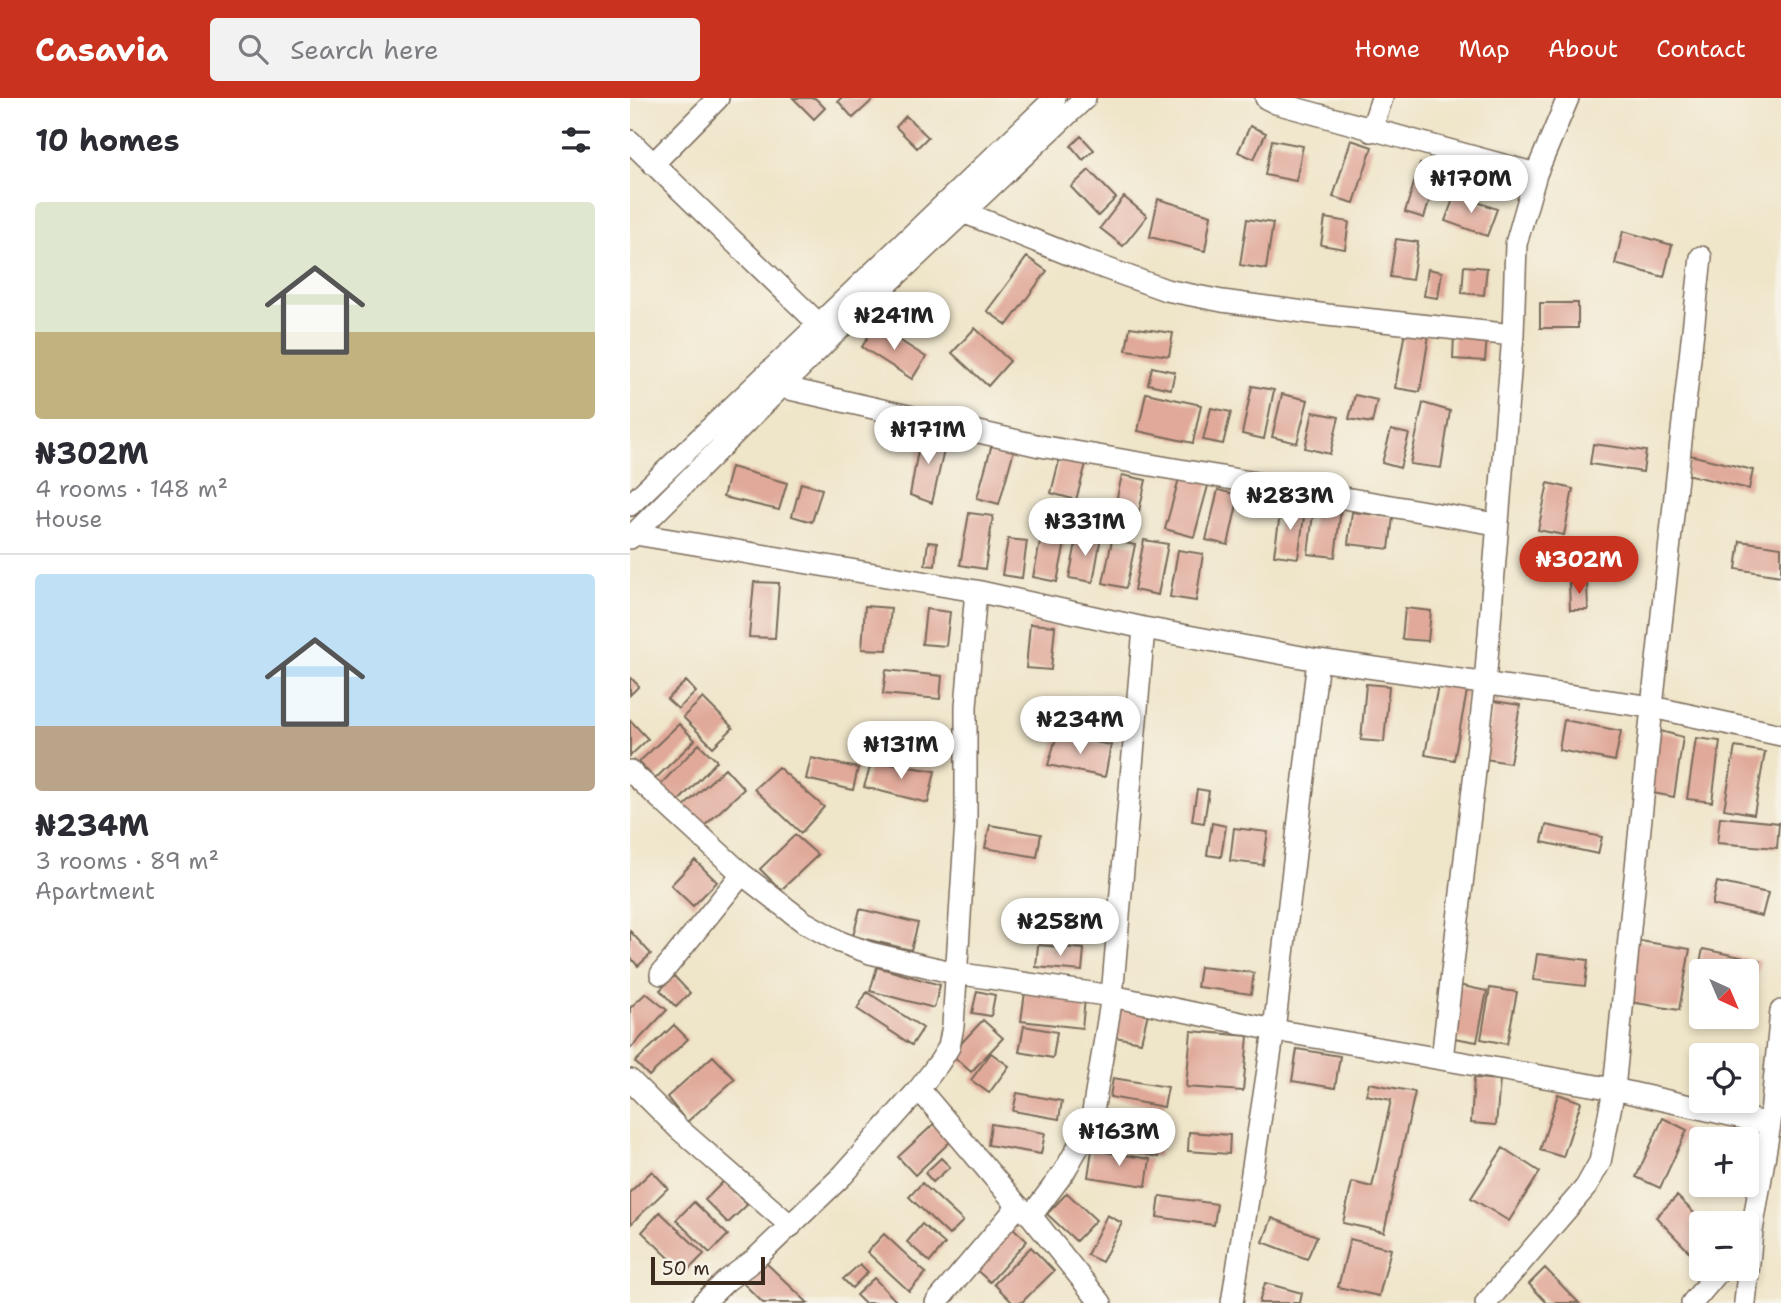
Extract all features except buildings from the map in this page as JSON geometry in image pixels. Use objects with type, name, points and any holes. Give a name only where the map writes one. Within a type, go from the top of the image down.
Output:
[{"type":"street","points":[[653,164],[718,98]]},
{"type":"street","points":[[632,536],[781,387],[825,329],[1055,98]]},
{"type":"street","points":[[630,505],[825,329],[963,212],[1085,98]]},
{"type":"street","points":[[1266,98],[1371,131],[1536,174]]},
{"type":"street","points":[[1371,131],[1382,98]]},
{"type":"street","points":[[1442,1059],[1485,684],[1513,335],[1516,244],[1536,174],[1568,98]]},
{"type":"street","points":[[630,141],[825,329]]},
{"type":"street","points":[[963,212],[1166,290],[1222,301],[1327,315],[1513,335]]},
{"type":"street","points":[[1486,1303],[1586,1187],[1600,1162],[1614,1089],[1701,257]]},
{"type":"street","points":[[781,387],[1040,446],[1496,524]]},
{"type":"street","points":[[649,487],[664,503]]},
{"type":"street","points":[[632,536],[976,591],[1144,628],[1318,660],[1652,707],[1781,735]]},
{"type":"street","points":[[703,1303],[843,1175],[919,1089],[948,1047],[953,1026],[966,821],[966,706],[976,591]]},
{"type":"street","points":[[936,1303],[1064,1172],[1091,1124],[1112,996],[1144,628]]},
{"type":"street","points":[[1232,1303],[1274,1030],[1318,660]]},
{"type":"street","points":[[630,772],[742,874],[804,922],[840,942],[870,953],[955,972],[1112,996],[1274,1030],[1614,1089],[1770,1124]]},
{"type":"street","points":[[661,974],[742,874]]},
{"type":"street","points":[[1754,1211],[1770,1124],[1781,1011]]},
{"type":"street","points":[[630,1080],[679,1129],[790,1226]]},
{"type":"street","points":[[919,1089],[1101,1303]]},
{"type":"street","points":[[1692,1303],[1711,1281]]},
{"type":"street","points":[[1745,1303],[1746,1281]]}]
